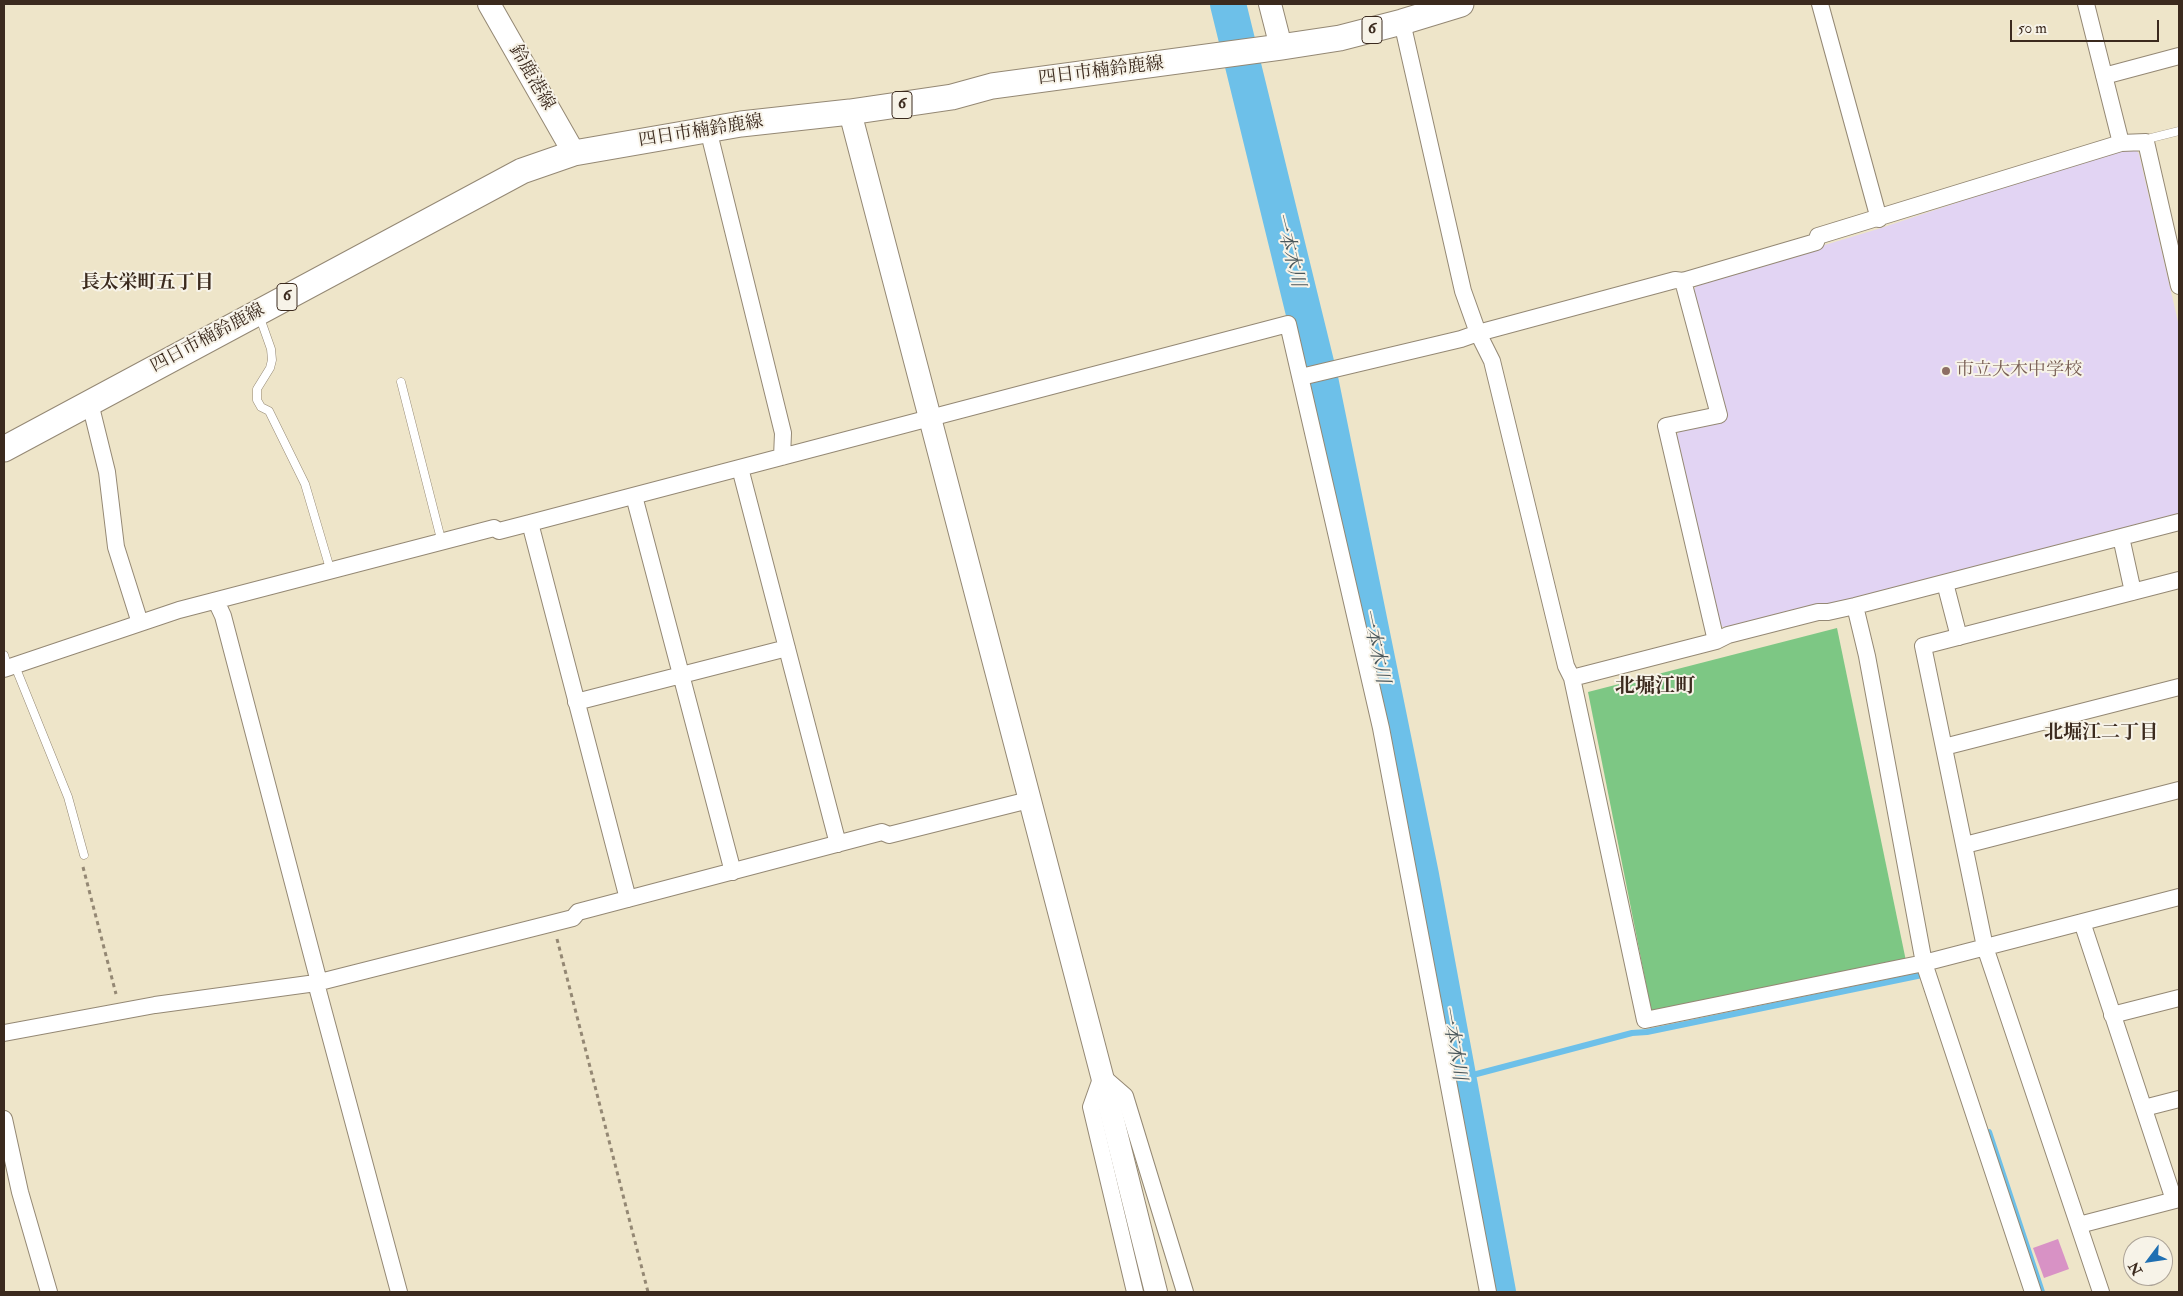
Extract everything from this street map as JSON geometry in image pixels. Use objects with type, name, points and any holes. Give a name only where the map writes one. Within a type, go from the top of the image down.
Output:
[{"type":"main road","name":"四日市楠鈴鹿線","points":[[4,449],[522,171],[574,153],[741,124],[952,98],[992,86],[1281,48],[1340,38],[1461,4]]},
{"type":"street","name":"鈴鹿港線","points":[[489,4],[574,153]]},
{"type":"street","points":[[1270,4],[1281,48]]},
{"type":"street","points":[[1820,4],[1879,219]]},
{"type":"street","points":[[2086,4],[2121,142]]},
{"type":"street","points":[[1402,22],[1463,290],[1478,333],[1492,361],[1566,666],[1572,678],[1645,1020],[1927,970],[1985,947],[2179,897]]},
{"type":"street","points":[[2104,76],[2179,56]]},
{"type":"street","points":[[850,112],[1102,1076],[1156,1292]]},
{"type":"street","points":[[708,130],[783,433],[782,456]]},
{"type":"street","points":[[1301,377],[1461,339],[1675,280],[1682,281],[1816,242],[1818,236],[1879,219],[2121,142],[2146,142],[2179,286]]},
{"type":"street","points":[[1682,281],[1718,415],[1666,426],[1716,641]]},
{"type":"street","points":[[8,664],[140,622],[216,601],[494,528],[499,531],[530,523],[1288,324],[1381,728],[1488,1292]]},
{"type":"street","points":[[90,403],[107,472],[116,547],[140,622]]},
{"type":"street","points":[[740,468],[838,844]]},
{"type":"street","points":[[634,496],[733,872]]},
{"type":"street","points":[[1572,678],[1716,641],[1728,636],[1818,612],[1828,612],[1855,606],[2179,522]]},
{"type":"street","points":[[530,523],[628,899]]},
{"type":"street","points":[[2121,537],[2133,592]]},
{"type":"street","points":[[2101,1292],[1985,947],[1923,646],[2179,580]]},
{"type":"street","points":[[1945,582],[1958,637]]},
{"type":"street","points":[[216,601],[223,616],[398,1292]]},
{"type":"street","points":[[1855,606],[1867,656],[1927,970],[2033,1292]]},
{"type":"street","points":[[576,702],[787,648]]},
{"type":"street","points":[[1944,747],[2179,687]]},
{"type":"street","points":[[1965,845],[2179,790]]},
{"type":"street","points":[[4,1033],[121,1011],[318,983],[573,918],[578,912],[882,832],[889,834],[1029,800]]},
{"type":"street","points":[[2079,1225],[2177,1199],[2112,1015],[2082,922]]},
{"type":"street","points":[[2112,1015],[2179,998]]},
{"type":"street","points":[[1102,1076],[1091,1107],[1135,1292]]},
{"type":"street","points":[[1102,1076],[1125,1096],[1185,1292]]},
{"type":"street","points":[[2144,1108],[2179,1099]]},
{"type":"street","points":[[4,1118],[20,1192],[48,1292]]},
{"type":"lane","points":[[2146,142],[2151,138],[2179,131]]},
{"type":"lane","points":[[258,313],[271,349],[272,360],[270,368],[257,389],[257,400],[261,407],[269,411],[304,484],[330,572]]},
{"type":"lane","points":[[401,382],[442,542]]},
{"type":"lane","points":[[8,664],[68,797],[84,855]]},
{"type":"path","points":[[84,855],[82,860],[121,1011]]},
{"type":"path","points":[[553,922],[648,1292]]},
{"type":"shaded area","name":"市立大木中学校","points":[[2135,148],[2139,154],[2179,326],[2179,517],[1825,608],[1726,630],[1720,624],[1677,435],[1681,428],[1724,417],[1693,291],[1698,283],[1878,229],[2067,166]]},
{"type":"green space","points":[[1837,628],[1906,961],[1652,1014],[1588,692]]},
{"type":"building","points":[[2058,1239],[2069,1269],[2044,1278],[2033,1248]]},
{"type":"waterway","name":"一本木川","points":[[1228,4],[1321,383],[1421,875],[1498,1292]]},
{"type":"waterway","points":[[1469,1076],[1632,1033],[1647,1032],[1927,974]]},
{"type":"waterway","points":[[1989,1132],[2042,1292]]},
{"type":"place","name":"市立大木中学校","points":[[1946,371]]},
{"type":"district","name":"長太栄町五丁目","points":[[147,284]]},
{"type":"district","name":"北堀江町","points":[[1655,688]]},
{"type":"district","name":"北堀江二丁目","points":[[2101,734]]}]
